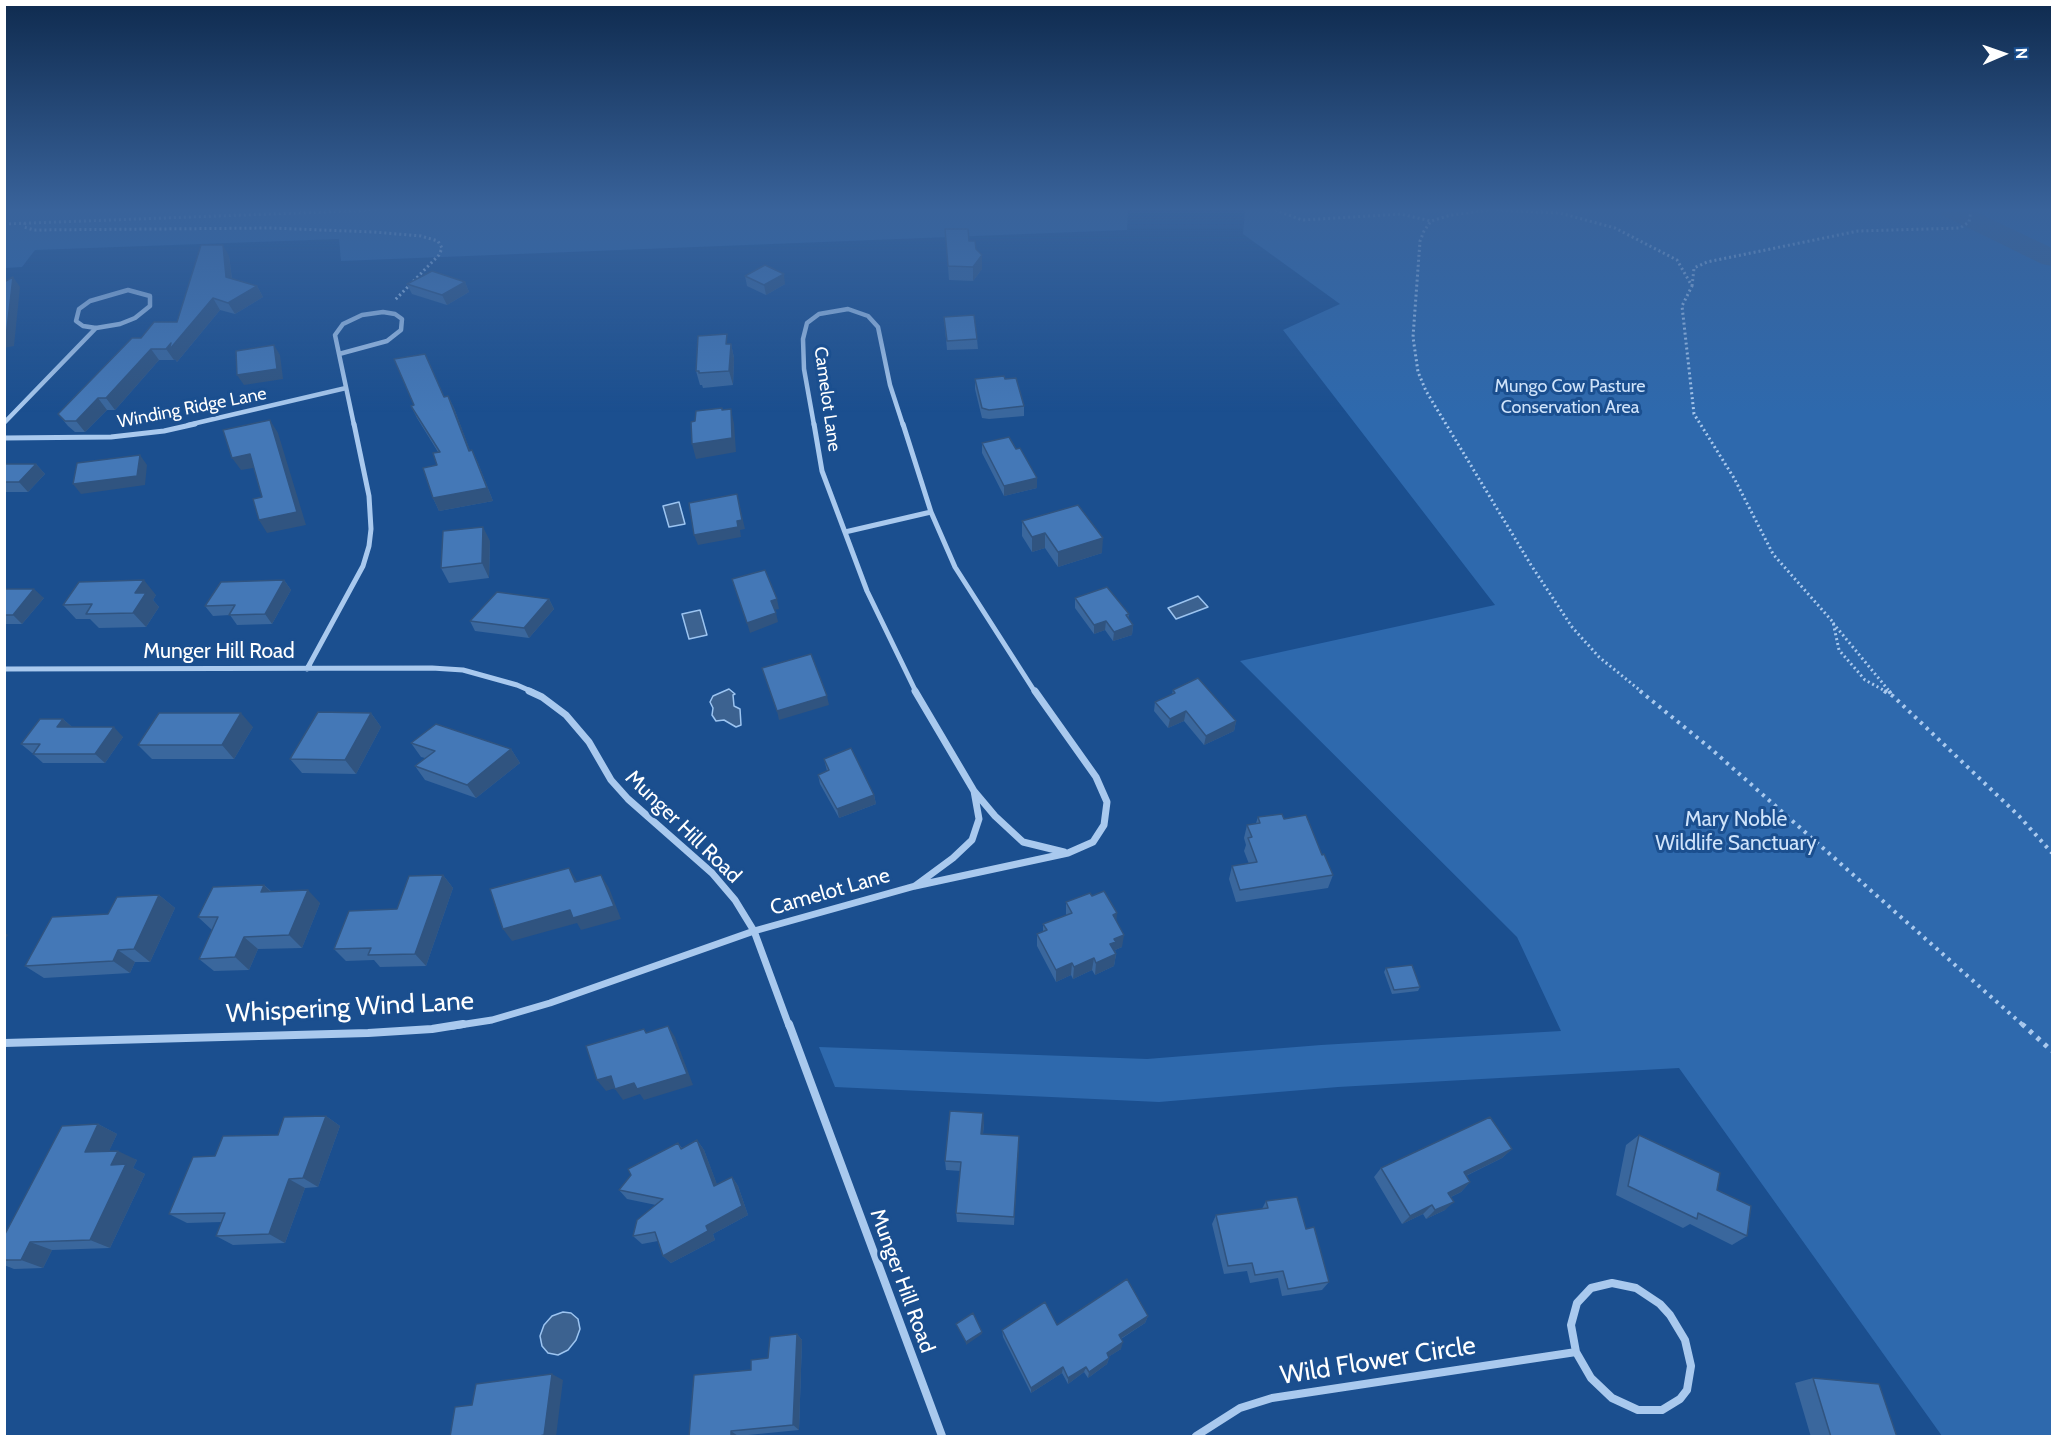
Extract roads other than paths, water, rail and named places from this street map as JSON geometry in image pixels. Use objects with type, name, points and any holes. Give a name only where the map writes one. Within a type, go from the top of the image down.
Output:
[{"type":"street","points":[[4,423],[96,328],[120,324],[135,318],[150,306],[150,296],[129,290],[104,295],[90,301],[76,313],[76,321],[82,326],[96,328]]},
{"type":"street","name":"Camelot Lane","points":[[754,931],[915,886],[1068,853],[1093,842],[1104,825],[1107,802],[1096,777],[1048,712],[955,567],[931,512],[890,385],[878,327],[868,316],[848,309],[819,314],[807,323],[803,339],[804,369],[822,471],[867,591],[913,687],[974,791],[995,816],[1023,842],[1068,853]]},
{"type":"street","points":[[307,669],[363,566],[369,546],[372,512],[335,335],[339,327],[355,317],[383,312],[395,314],[402,319],[403,326],[398,334],[381,344],[339,354]]},
{"type":"street","name":"Winding Ridge Lane","points":[[4,438],[111,437],[164,431],[346,388]]},
{"type":"street","points":[[845,532],[931,512]]},
{"type":"street","name":"Munger Hill Road","points":[[4,669],[464,670],[494,677],[542,698],[566,715],[589,742],[611,780],[628,800],[678,841],[712,873],[735,900],[754,931],[942,1437]]},
{"type":"street","name":"Camelot Lane","points":[[915,886],[953,858],[972,840],[979,819],[974,791]]},
{"type":"street","name":"Whispering Wind Lane","points":[[4,1043],[368,1033],[432,1029],[492,1020],[550,1003],[754,931]]},
{"type":"street","points":[[1612,1283],[1636,1288],[1649,1295],[1665,1309],[1686,1340],[1691,1366],[1687,1390],[1680,1399],[1662,1410],[1638,1410],[1618,1402],[1601,1389],[1582,1365],[1576,1352],[1572,1338],[1572,1313],[1583,1294],[1601,1284],[1612,1283]]},
{"type":"street","name":"Wild Flower Circle","points":[[1196,1437],[1210,1425],[1240,1408],[1272,1398],[1576,1352]]},
{"type":"park label","name":"Mungo Cow Pasture Conservation Area","points":[[1570,397]]},
{"type":"park label","name":"Mary Noble Wildlife Sanctuary","points":[[1736,832]]}]
